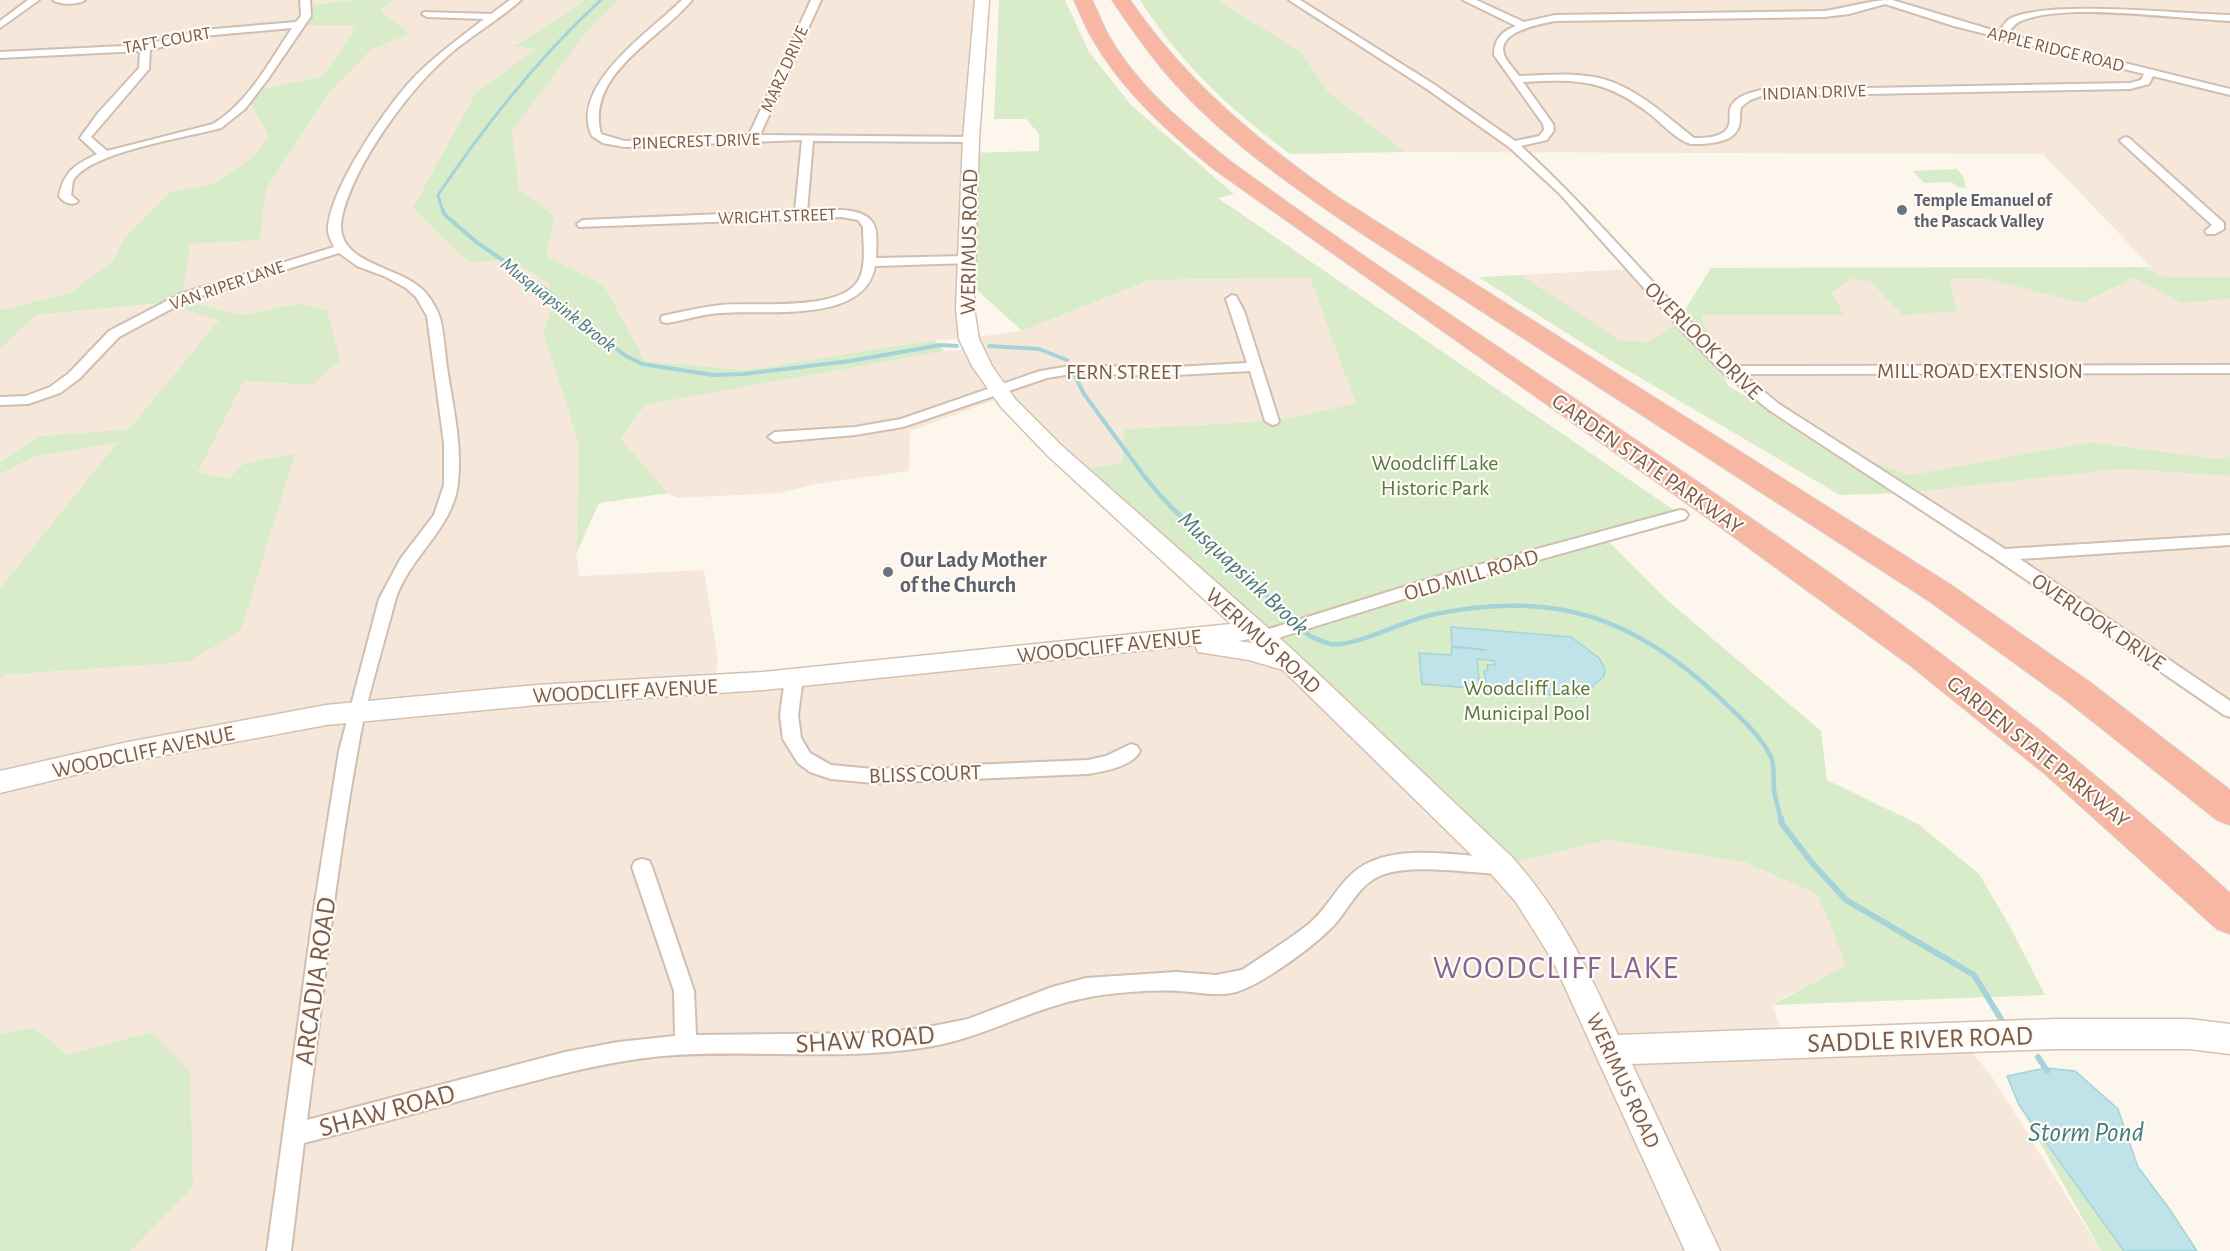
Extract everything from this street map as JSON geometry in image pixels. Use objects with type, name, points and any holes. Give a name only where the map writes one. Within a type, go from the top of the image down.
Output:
[{"type":"highway","name":"GARDEN STATE PARKWAY","points":[[1083,0],[1106,45],[1130,77],[1175,125],[1209,154],[1291,214],[1778,553],[1944,673],[2088,789],[2230,917]]},
{"type":"highway","name":"GARDEN STATE PARKWAY","points":[[1121,0],[1147,37],[1179,75],[1219,115],[1284,169],[1366,226],[1949,599],[2079,692],[2230,810]]},
{"type":"main road","name":"WERIMUS ROAD","points":[[982,0],[971,138],[966,260],[966,328],[978,358],[997,390],[1052,448],[1172,558],[1293,664],[1502,866],[1532,902],[1564,952],[1703,1251]]},
{"type":"main road","points":[[1172,558],[1207,603],[1210,612],[1208,621],[1187,637]]},
{"type":"main road","name":"WOODCLIFF AVENUE","points":[[0,782],[190,740],[326,715],[537,695],[794,678],[1154,640],[1258,633]]},
{"type":"main road","points":[[1154,640],[1185,647],[1228,647],[1293,664]]},
{"type":"main road","name":"SADDLE RIVER ROAD","points":[[1610,1050],[2056,1034],[2189,1034],[2230,1039]]},
{"type":"street","points":[[0,25],[34,0]]},
{"type":"street","points":[[58,0],[80,0]]},
{"type":"street","points":[[72,201],[65,196],[64,188],[67,178],[78,169],[105,155],[217,126],[238,113],[306,16],[304,0]]},
{"type":"street","points":[[340,249],[334,233],[339,205],[365,150],[421,76],[447,51],[516,0]]},
{"type":"street","name":"PINECREST DRIVE","points":[[687,0],[604,82],[595,102],[594,132],[597,136],[607,141],[624,144],[808,137],[971,138]]},
{"type":"street","name":"MARZ DRIVE","points":[[753,138],[816,0]]},
{"type":"street","name":"OVERLOOK DRIVE","points":[[1294,0],[1431,87],[1513,145],[1563,191],[1690,331],[1729,370],[1774,407],[2002,555],[2230,710]]},
{"type":"street","points":[[1468,0],[1523,25]]},
{"type":"street","points":[[1513,145],[1543,138],[1549,130],[1548,124],[1499,55],[1498,50],[1503,38],[1523,25],[1567,17],[1831,13],[1858,9],[1884,0]]},
{"type":"street","name":"APPLE RIDGE ROAD","points":[[1884,0],[1933,18],[2230,92]]},
{"type":"street","points":[[2001,35],[2017,19],[2046,12],[2108,11],[2230,18]]},
{"type":"street","points":[[428,14],[492,17]]},
{"type":"street","name":"TAFT COURT","points":[[0,56],[145,48],[202,33],[298,25]]},
{"type":"street","points":[[105,155],[85,138],[102,115],[144,69],[145,48]]},
{"type":"street","name":"INDIAN DRIVE","points":[[1518,79],[1583,79],[1614,86],[1691,141],[1725,136],[1735,124],[1737,105],[1746,98],[1761,93],[2130,86],[2145,82],[2150,72]]},
{"type":"street","points":[[801,215],[808,137]]},
{"type":"street","points":[[2125,140],[2220,228]]},
{"type":"street","name":"WRIGHT STREET","points":[[583,224],[842,213],[862,218],[869,226],[869,262]]},
{"type":"street","name":"VAN RIPER LANE","points":[[0,401],[28,400],[56,390],[74,376],[114,334],[184,297],[340,249]]},
{"type":"street","name":"ARCADIA ROAD","points":[[279,1251],[323,915],[348,751],[387,599],[407,562],[436,524],[448,499],[451,485],[451,443],[433,316],[429,306],[410,285],[388,273],[361,263],[340,249]]},
{"type":"street","points":[[667,319],[720,309],[833,302],[859,289],[864,283],[869,262],[966,260]]},
{"type":"street","points":[[1232,299],[1238,310],[1272,421]]},
{"type":"street","name":"FERN STREET","points":[[775,437],[855,431],[903,423],[1045,374],[1077,369],[1149,372],[1254,367]]},
{"type":"street","name":"MILL ROAD EXTENSION","points":[[1729,370],[2230,369]]},
{"type":"street","name":"OLD MILL ROAD","points":[[1258,633],[1289,628],[1442,581],[1680,515]]},
{"type":"street","points":[[2002,555],[2230,540]]},
{"type":"street","name":"BLISS COURT","points":[[794,678],[789,715],[792,739],[804,758],[816,767],[831,772],[873,776],[1088,767],[1110,762],[1131,751]]},
{"type":"street","name":"SHAW ROAD","points":[[294,1135],[565,1062],[618,1052],[685,1046],[879,1043],[923,1038],[968,1029],[1086,988],[1176,981],[1216,985],[1234,983],[1249,977],[1317,929],[1331,914],[1349,887],[1375,868],[1406,861],[1502,866]]},
{"type":"street","points":[[642,867],[684,991],[687,1019],[685,1046]]},
{"type":"shaded area","points":[[0,0],[353,0],[305,6],[299,25],[358,24],[323,76],[253,91],[248,99],[269,137],[254,156],[213,184],[170,192],[123,239],[114,260],[70,293],[0,310]]},
{"type":"shaded area","points":[[392,0],[583,0],[515,45],[538,49],[477,91],[470,263],[511,259],[549,284],[551,310],[543,333],[579,445],[576,554],[580,576],[704,570],[718,660],[714,685],[1255,630],[1502,866],[1607,840],[1745,862],[1818,895],[1846,965],[1772,1004],[1786,1044],[1961,1038],[1992,1077],[2101,1251],[130,1251],[151,1032],[67,1055],[35,1028],[0,1034],[0,681],[4,675],[189,662],[243,464],[228,479],[198,472],[244,381],[312,385],[297,304],[240,315],[181,300],[190,244],[259,240],[266,189],[331,91],[372,49],[409,34],[380,11]]},
{"type":"shaded area","points":[[619,0],[982,0],[969,338],[1022,331],[1150,280],[1310,278],[1357,405],[1272,421],[1125,429],[1122,463],[1077,470],[1003,397],[910,431],[909,471],[815,484],[780,493],[677,498],[668,493],[621,439],[645,405],[944,351],[974,349],[970,339],[935,340],[747,370],[645,361],[604,285],[546,256],[555,216],[519,189],[512,131],[591,26]]},
{"type":"shaded area","points":[[1218,0],[2230,0],[2230,277],[2165,277],[2143,267],[2151,267],[2043,154],[1406,152],[1328,92],[1302,53]]},
{"type":"shaded area","points":[[1633,269],[1681,321],[1647,342],[1619,340],[1521,275]]},
{"type":"shaded area","points":[[2134,278],[2182,303],[2230,299],[2230,456],[2218,459],[2089,442],[1910,475],[1841,451],[1774,407],[1714,354],[1701,315],[1844,315],[1832,291],[1851,279],[1870,281],[1902,315],[1949,279],[1987,279],[2082,303]]},
{"type":"shaded area","points":[[162,303],[219,320],[129,429],[40,436],[0,462],[0,349],[36,315]]},
{"type":"shaded area","points":[[119,441],[0,588],[0,474],[36,456]]},
{"type":"shaded area","points":[[2121,469],[2230,476],[2230,710],[1907,493]]},
{"type":"green space","points":[[353,0],[392,0],[380,11],[410,34],[372,49],[331,91],[266,189],[260,240],[190,244],[182,300],[240,315],[297,304],[327,310],[340,360],[312,385],[244,381],[198,472],[228,479],[243,464],[295,453],[241,630],[189,662],[4,675],[0,681],[0,588],[118,442],[36,456],[0,474],[0,462],[40,436],[129,429],[219,320],[162,303],[36,315],[0,349],[0,310],[70,293],[114,260],[123,239],[170,192],[213,184],[254,156],[269,137],[248,99],[253,91],[323,76],[357,25],[298,25],[305,6]]},
{"type":"green space","points":[[583,0],[619,0],[591,26],[512,131],[519,189],[555,216],[546,256],[604,285],[645,361],[747,370],[935,340],[944,351],[645,405],[621,439],[668,493],[599,503],[576,554],[579,445],[543,333],[551,310],[549,284],[511,259],[470,263],[413,208],[477,91],[537,49],[514,46]]},
{"type":"green space","points":[[999,0],[1065,0],[1089,52],[1131,105],[1234,194],[1218,198],[1678,513],[1607,540],[1667,600],[1821,731],[1827,780],[1918,824],[1979,874],[2009,925],[2045,995],[1772,1005],[1846,965],[1818,895],[1745,862],[1607,840],[1502,866],[1077,470],[1122,463],[1124,429],[1272,421],[1356,404],[1310,278],[1150,280],[1022,331],[967,281],[970,153],[1039,151],[1039,134],[1026,119],[994,119]]},
{"type":"green space","points":[[1140,0],[1218,0],[1302,53],[1328,92],[1406,152],[1290,154],[1248,121],[1208,84],[1171,44]]},
{"type":"green space","points":[[1957,169],[1963,176],[1966,188],[1957,187],[1952,182],[1924,183],[1913,171]]},
{"type":"green space","points":[[2143,267],[2165,277],[2230,277],[2230,299],[2182,303],[2134,278],[2082,303],[1987,279],[1949,279],[1957,311],[1902,315],[1870,281],[1851,279],[1832,292],[1844,315],[1701,315],[1728,386],[1841,451],[1910,475],[2089,442],[2218,459],[2230,456],[2230,476],[2121,469],[1907,493],[1840,495],[1603,356],[1478,277],[1521,275],[1619,340],[1647,342],[1677,323],[1711,268]]},
{"type":"green space","points":[[35,1028],[67,1055],[151,1032],[190,1071],[193,1187],[130,1251],[0,1251],[0,1034]]},
{"type":"green space","points":[[2019,1105],[2124,1251],[2101,1251]]},
{"type":"water","points":[[1451,627],[1571,637],[1599,658],[1605,669],[1604,676],[1581,697],[1487,690],[1484,671],[1488,670],[1487,665],[1495,665],[1494,661],[1477,659],[1480,689],[1422,684],[1419,653],[1451,655],[1452,647],[1486,650],[1452,646]]},
{"type":"water","name":"Storm Pond","points":[[2045,1068],[2075,1071],[2118,1109],[2138,1167],[2197,1251],[2124,1251],[2019,1105],[2007,1076]]},
{"type":"waterway","name":"Musquapsink Brook","points":[[443,212],[438,195],[475,143],[535,68],[601,0]]},
{"type":"waterway","name":"Musquapsink Brook","points":[[443,210],[444,214],[475,241],[549,292],[576,318],[626,356],[642,364],[713,375],[744,374],[850,361],[941,345],[957,346]]},
{"type":"waterway","name":"Musquapsink Brook","points":[[989,346],[1039,349],[1067,360]]},
{"type":"waterway","name":"Musquapsink Brook","points":[[1075,376],[1084,394],[1147,480]]},
{"type":"waterway","name":"Musquapsink Brook","points":[[1146,478],[1178,514],[1238,566],[1291,620],[1310,636],[1331,644],[1353,642],[1423,617],[1478,607],[1517,605],[1554,608],[1590,616],[1623,629],[1656,647],[1689,671],[1755,733],[1772,761],[1775,793],[1781,820]]},
{"type":"waterway","name":"Musquapsink Brook","points":[[1781,818],[1782,824],[1813,864],[1846,900],[1974,975],[2001,1019]]},
{"type":"waterway","name":"Musquapsink Brook","points":[[2038,1057],[2047,1071]]},
{"type":"place","name":"Temple Emanuel of the Pascack Valley","points":[[1902,210]]},
{"type":"place","name":"Our Lady Mother of the Church","points":[[888,572]]},
{"type":"district","name":"WOODCLIFF LAKE","points":[[1556,967]]},
{"type":"park label","name":"Woodcliff Lake Historic Park","points":[[1435,474]]},
{"type":"park label","name":"Woodcliff Lake Municipal Pool","points":[[1527,700]]}]
